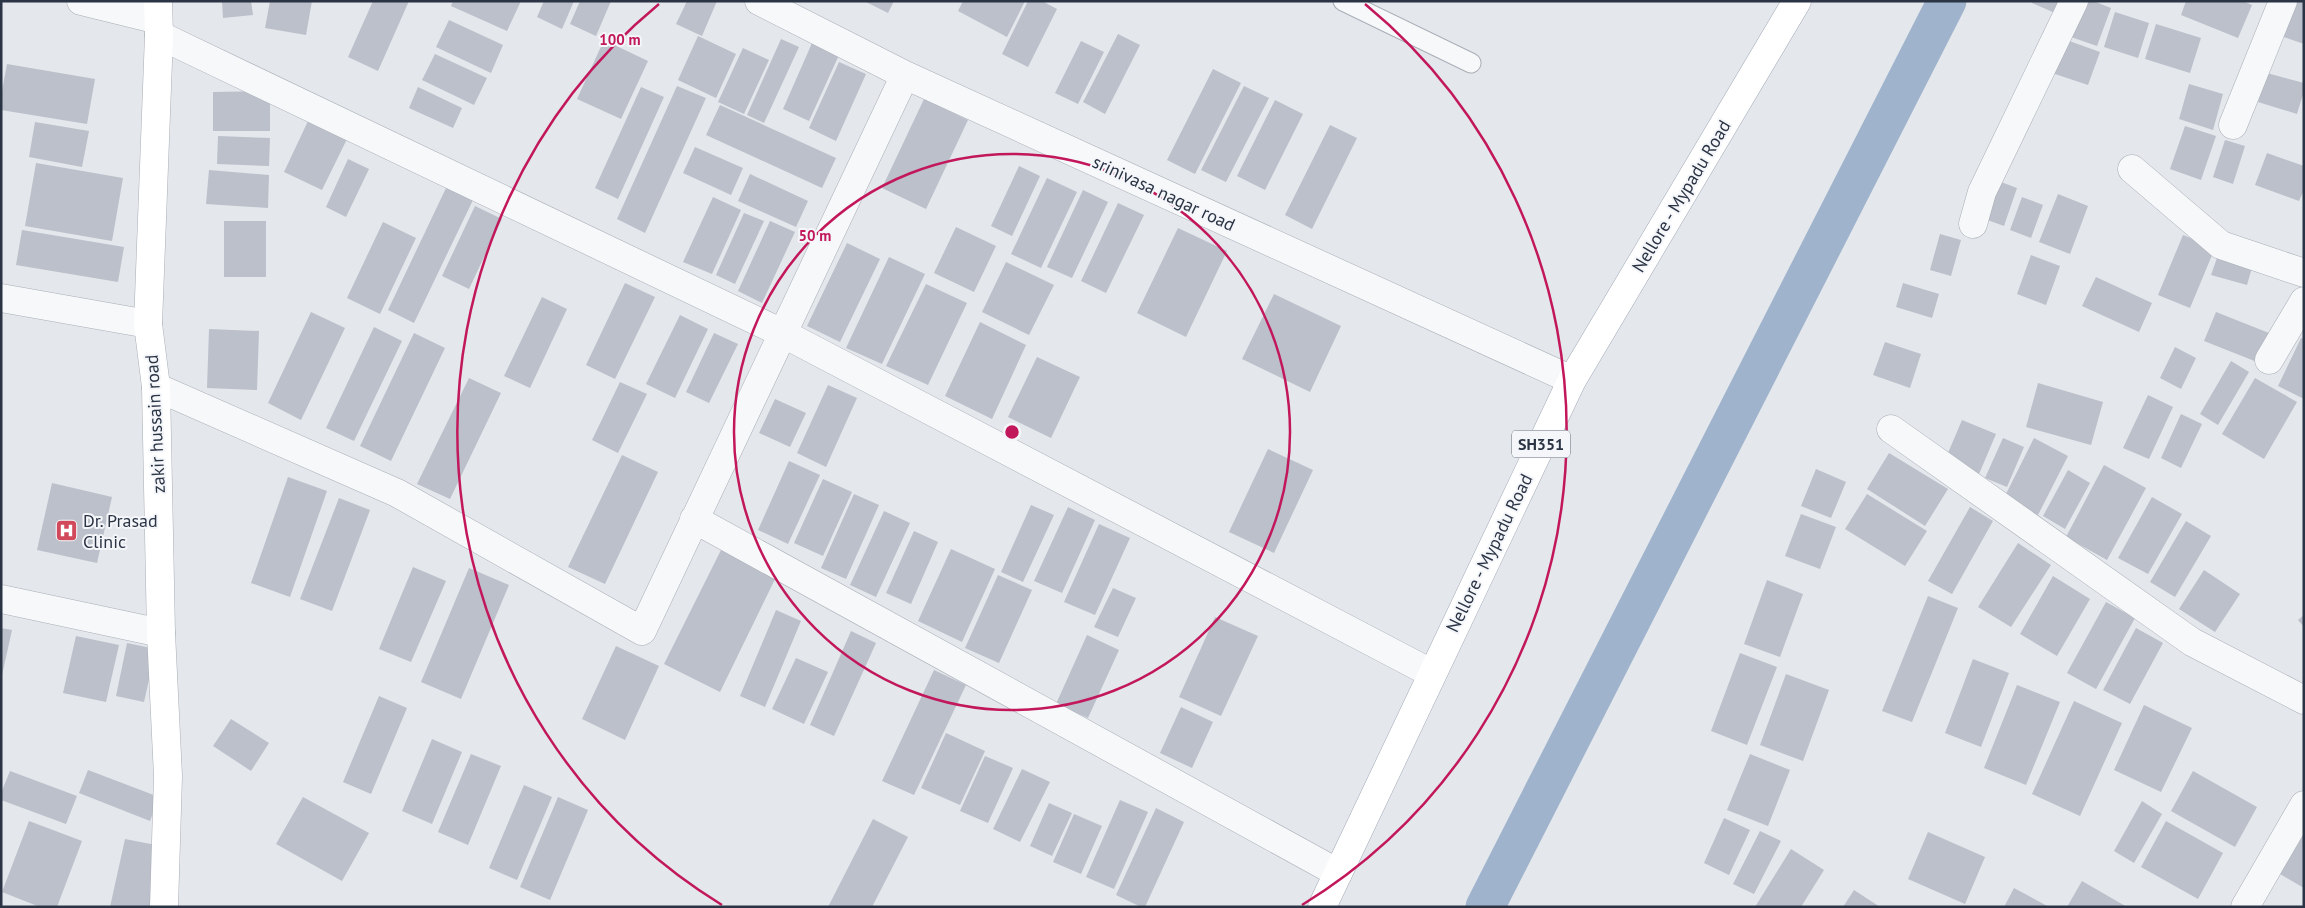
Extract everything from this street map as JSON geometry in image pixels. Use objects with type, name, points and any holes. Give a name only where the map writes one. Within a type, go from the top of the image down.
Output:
[{"type":"main road","name":"Nellore - Mypadu Road","points":[[1322,907],[1572,380],[1797,1]]},
{"type":"main road","name":"zakir hussain road","points":[[159,19],[148,324],[156,386],[161,633],[168,776],[164,907]]},
{"type":"street","points":[[81,1],[159,19],[782,333],[1432,673]]},
{"type":"street","name":"srinivasa nagar road","points":[[759,1],[905,75],[1572,380]]},
{"type":"street","points":[[1973,224],[1982,192],[2074,1]]},
{"type":"street","points":[[2233,126],[2283,1]]},
{"type":"street","points":[[156,386],[397,493],[642,631],[905,75]]},
{"type":"street","points":[[2132,169],[2221,245],[2304,273]]},
{"type":"street","points":[[1,298],[148,324]]},
{"type":"street","points":[[2269,360],[2304,301]]},
{"type":"street","points":[[1891,429],[2192,642],[2304,700]]},
{"type":"street","points":[[694,519],[1338,873]]},
{"type":"street","points":[[1,599],[161,633]]},
{"type":"street","points":[[2245,907],[2304,804]]},
{"type":"lane","points":[[1343,1],[1472,63]]},
{"type":"building","points":[[222,1],[251,1],[253,15],[223,18]]},
{"type":"building","points":[[270,1],[312,1],[306,35],[265,28]]},
{"type":"building","points":[[373,1],[409,1],[378,71],[348,57]]},
{"type":"building","points":[[453,1],[521,1],[507,31],[451,6]]},
{"type":"building","points":[[544,1],[574,1],[562,29],[537,17]]},
{"type":"building","points":[[580,1],[611,1],[596,36],[570,24]]},
{"type":"building","points":[[687,1],[717,1],[702,36],[676,24]]},
{"type":"building","points":[[864,1],[894,1],[888,13]]},
{"type":"building","points":[[963,1],[1025,1],[1007,37],[958,11]]},
{"type":"building","points":[[1028,1],[1042,1],[1057,9],[1028,67],[1002,54]]},
{"type":"building","points":[[2033,1],[2068,1],[2062,16],[2032,3]]},
{"type":"building","points":[[2080,1],[2093,1],[2111,8],[2097,46],[2068,36]]},
{"type":"building","points":[[2186,1],[2243,1],[2252,5],[2238,38],[2181,15]]},
{"type":"building","points":[[2292,1],[2304,1],[2304,44],[2281,36]]},
{"type":"building","points":[[2115,12],[2149,23],[2138,58],[2104,47]]},
{"type":"building","points":[[449,20],[503,45],[491,73],[436,47]]},
{"type":"building","points":[[2156,24],[2201,38],[2190,73],[2145,59]]},
{"type":"building","points":[[1118,34],[1140,45],[1105,114],[1083,102]]},
{"type":"building","points":[[698,36],[736,54],[716,98],[678,80]]},
{"type":"building","points":[[2061,38],[2100,52],[2088,85],[2049,72]]},
{"type":"building","points":[[781,39],[799,47],[764,123],[747,115]]},
{"type":"building","points":[[604,40],[648,61],[621,119],[577,99]]},
{"type":"building","points":[[1081,41],[1104,52],[1078,104],[1055,93]]},
{"type":"building","points":[[812,43],[839,55],[809,121],[783,109]]},
{"type":"building","points":[[743,48],[769,60],[744,114],[718,102]]},
{"type":"building","points":[[435,54],[487,78],[474,105],[422,80]]},
{"type":"building","points":[[839,62],[866,74],[836,141],[809,128]]},
{"type":"building","points":[[7,64],[95,79],[87,124],[1,110],[1,96]]},
{"type":"building","points":[[1213,69],[1241,83],[1195,174],[1167,160]]},
{"type":"building","points":[[2267,73],[2304,83],[2304,91],[2297,114],[2258,102]]},
{"type":"building","points":[[2189,84],[2223,94],[2213,130],[2179,119]]},
{"type":"building","points":[[677,86],[706,98],[645,233],[617,219]]},
{"type":"building","points":[[1244,86],[1269,98],[1226,182],[1201,170]]},
{"type":"building","points":[[418,87],[462,108],[453,128],[409,108]]},
{"type":"building","points":[[641,87],[664,97],[618,199],[595,188]]},
{"type":"building","points":[[270,91],[270,131],[213,131],[213,92]]},
{"type":"building","points":[[924,99],[968,120],[926,209],[882,188]]},
{"type":"building","points":[[1275,100],[1303,114],[1265,190],[1237,176]]},
{"type":"building","points":[[720,105],[836,158],[822,188],[706,135]]},
{"type":"building","points":[[308,121],[347,139],[322,190],[284,172]]},
{"type":"building","points":[[35,122],[89,131],[82,167],[29,157]]},
{"type":"building","points":[[1330,125],[1357,138],[1312,229],[1285,215]]},
{"type":"building","points":[[2185,126],[2216,136],[2201,180],[2170,169]]},
{"type":"building","points":[[218,136],[270,138],[269,166],[217,164]]},
{"type":"building","points":[[2225,140],[2245,146],[2233,184],[2213,177]]},
{"type":"building","points":[[695,147],[743,168],[731,195],[683,173]]},
{"type":"building","points":[[2267,153],[2304,166],[2304,190],[2299,201],[2255,185]]},
{"type":"building","points":[[348,159],[369,169],[346,217],[326,207]]},
{"type":"building","points":[[36,163],[123,178],[112,241],[25,226]]},
{"type":"building","points":[[1019,166],[1040,176],[1012,236],[991,226]]},
{"type":"building","points":[[209,170],[269,175],[268,208],[206,204]]},
{"type":"building","points":[[750,174],[808,201],[796,227],[738,201]]},
{"type":"building","points":[[1047,178],[1077,192],[1041,268],[1011,254]]},
{"type":"building","points":[[1993,179],[2017,188],[2004,226],[1979,217]]},
{"type":"building","points":[[446,188],[473,200],[414,323],[388,310]]},
{"type":"building","points":[[1083,190],[1108,202],[1072,278],[1047,267]]},
{"type":"building","points":[[2058,194],[2088,206],[2070,254],[2039,242]]},
{"type":"building","points":[[713,197],[741,210],[712,274],[683,262]]},
{"type":"building","points":[[2022,197],[2043,205],[2031,238],[2010,230]]},
{"type":"building","points":[[1118,203],[1144,215],[1106,293],[1081,281]]},
{"type":"building","points":[[475,206],[502,219],[469,289],[442,276]]},
{"type":"building","points":[[744,213],[764,221],[735,284],[716,275]]},
{"type":"building","points":[[224,221],[266,221],[266,277],[224,277]]},
{"type":"building","points":[[770,221],[795,232],[762,303],[738,291]]},
{"type":"building","points":[[383,222],[416,238],[380,314],[347,298]]},
{"type":"building","points":[[956,227],[996,246],[974,292],[934,273]]},
{"type":"building","points":[[1178,228],[1227,251],[1186,337],[1137,313]]},
{"type":"building","points":[[22,230],[124,247],[118,282],[16,265]]},
{"type":"building","points":[[1940,234],[1961,240],[1951,276],[1930,270]]},
{"type":"building","points":[[2183,235],[2215,248],[2190,308],[2158,295]]},
{"type":"building","points":[[847,243],[880,259],[840,342],[807,326]]},
{"type":"building","points":[[2031,255],[2060,266],[2046,305],[2017,294]]},
{"type":"building","points":[[2218,255],[2253,264],[2247,285],[2211,275]]},
{"type":"building","points":[[889,257],[925,274],[882,364],[846,348]]},
{"type":"building","points":[[1006,262],[1054,285],[1029,335],[982,312]]},
{"type":"building","points":[[2096,277],[2152,303],[2139,332],[2082,306]]},
{"type":"building","points":[[625,283],[655,297],[615,379],[586,365]]},
{"type":"building","points":[[1903,283],[1939,294],[1932,318],[1896,307]]},
{"type":"building","points":[[926,284],[967,303],[928,385],[886,366]]},
{"type":"building","points":[[1274,294],[1341,326],[1310,392],[1242,359]]},
{"type":"building","points":[[542,297],[567,309],[530,388],[504,376]]},
{"type":"building","points":[[311,312],[345,328],[301,420],[268,403]]},
{"type":"building","points":[[2216,312],[2269,333],[2257,362],[2204,341]]},
{"type":"building","points":[[680,315],[708,329],[675,398],[646,384]]},
{"type":"building","points":[[980,322],[1026,345],[992,419],[945,396]]},
{"type":"building","points":[[374,327],[402,341],[354,441],[326,428]]},
{"type":"building","points":[[209,329],[259,331],[257,390],[207,388]]},
{"type":"building","points":[[414,333],[445,348],[391,461],[360,446]]},
{"type":"building","points":[[714,333],[738,344],[709,403],[686,392]]},
{"type":"building","points":[[2301,338],[2304,339],[2304,399],[2278,386]]},
{"type":"building","points":[[1885,342],[1921,354],[1910,388],[1873,375]]},
{"type":"building","points":[[2175,347],[2196,358],[2181,389],[2160,378]]},
{"type":"building","points":[[1037,357],[1080,377],[1051,438],[1008,417]]},
{"type":"building","points":[[2231,361],[2249,372],[2218,425],[2200,414]]},
{"type":"building","points":[[469,378],[501,393],[450,499],[417,484]]},
{"type":"building","points":[[2255,378],[2297,402],[2264,459],[2222,434]]},
{"type":"building","points":[[620,382],[647,394],[618,453],[592,440]]},
{"type":"building","points":[[2038,383],[2103,402],[2091,445],[2026,427]]},
{"type":"building","points":[[828,385],[857,398],[826,467],[797,453]]},
{"type":"building","points":[[2148,395],[2173,407],[2149,459],[2123,448]]},
{"type":"building","points":[[775,399],[806,413],[790,447],[759,433]]},
{"type":"building","points":[[2181,414],[2202,424],[2181,468],[2161,458]]},
{"type":"building","points":[[1962,420],[1996,434],[1979,474],[1945,460]]},
{"type":"building","points":[[2003,438],[2024,447],[2007,487],[1985,478]]},
{"type":"building","points":[[2034,438],[2068,456],[2038,515],[2004,498]]},
{"type":"building","points":[[1268,449],[1313,470],[1274,553],[1229,532]]},
{"type":"building","points":[[1889,453],[1948,489],[1925,526],[1867,489]]},
{"type":"building","points":[[622,455],[658,472],[605,584],[568,567]]},
{"type":"building","points":[[789,461],[820,475],[788,544],[758,530]]},
{"type":"building","points":[[2104,465],[2146,488],[2107,560],[2066,537]]},
{"type":"building","points":[[1816,469],[1846,482],[1831,518],[1801,506]]},
{"type":"building","points":[[2068,470],[2090,483],[2065,529],[2043,516]]},
{"type":"building","points":[[288,477],[327,491],[290,597],[251,583]]},
{"type":"building","points":[[823,479],[852,492],[823,556],[794,543]]},
{"type":"building","points":[[52,483],[112,497],[97,563],[37,550]]},
{"type":"building","points":[[854,494],[879,505],[846,579],[821,568]]},
{"type":"building","points":[[1867,494],[1927,531],[1905,566],[1845,529]]},
{"type":"building","points":[[2152,497],[2182,514],[2148,574],[2118,558]]},
{"type":"building","points":[[339,498],[370,510],[332,611],[300,599]]},
{"type":"building","points":[[1031,505],[1054,515],[1023,582],[1001,572]]},
{"type":"building","points":[[1068,507],[1095,520],[1062,593],[1034,581]]},
{"type":"building","points":[[1970,507],[1993,521],[1952,594],[1928,581]]},
{"type":"building","points":[[884,511],[910,523],[876,597],[850,585]]},
{"type":"building","points":[[1801,514],[1836,527],[1820,569],[1785,556]]},
{"type":"building","points":[[2186,521],[2211,536],[2175,597],[2150,582]]},
{"type":"building","points":[[1099,524],[1130,538],[1095,615],[1064,602]]},
{"type":"building","points":[[914,531],[938,542],[911,604],[886,593]]},
{"type":"building","points":[[2018,543],[2051,565],[2011,627],[1978,607]]},
{"type":"building","points":[[723,546],[778,573],[720,692],[664,664]]},
{"type":"building","points":[[951,549],[995,569],[962,642],[918,621]]},
{"type":"building","points":[[413,567],[446,581],[411,662],[379,649]]},
{"type":"building","points":[[469,568],[509,585],[461,699],[421,682]]},
{"type":"building","points":[[2204,570],[2240,594],[2215,632],[2179,609]]},
{"type":"building","points":[[998,575],[1032,590],[999,663],[965,648]]},
{"type":"building","points":[[2053,576],[2090,599],[2057,656],[2020,634]]},
{"type":"building","points":[[1767,580],[1803,594],[1780,657],[1744,644]]},
{"type":"building","points":[[1113,588],[1136,598],[1118,637],[1094,627]]},
{"type":"building","points":[[1928,596],[1958,608],[1912,722],[1882,711]]},
{"type":"building","points":[[2106,602],[2135,618],[2096,689],[2067,673]]},
{"type":"building","points":[[776,610],[801,621],[765,707],[740,696]]},
{"type":"building","points":[[2304,615],[2304,627],[2298,620]]},
{"type":"building","points":[[1215,617],[1258,636],[1221,716],[1179,697]]},
{"type":"building","points":[[1,628],[12,630],[2,675],[1,675]]},
{"type":"building","points":[[2136,628],[2163,643],[2130,704],[2103,690]]},
{"type":"building","points":[[851,631],[876,643],[834,736],[810,725]]},
{"type":"building","points":[[1087,635],[1119,650],[1088,718],[1056,704]]},
{"type":"building","points":[[76,636],[119,645],[106,702],[63,693]]},
{"type":"building","points":[[127,643],[156,649],[144,702],[116,696]]},
{"type":"building","points":[[616,646],[659,666],[625,740],[582,719]]},
{"type":"building","points":[[1740,653],[1777,667],[1747,745],[1711,731]]},
{"type":"building","points":[[796,658],[828,672],[804,724],[772,709]]},
{"type":"building","points":[[1973,659],[2009,673],[1981,747],[1945,733]]},
{"type":"building","points":[[934,670],[966,685],[914,795],[882,781]]},
{"type":"building","points":[[1786,674],[1829,690],[1803,761],[1760,745]]},
{"type":"building","points":[[2017,685],[2060,702],[2026,785],[1984,768]]},
{"type":"building","points":[[379,696],[407,708],[371,794],[343,782]]},
{"type":"building","points":[[2074,701],[2122,723],[2080,816],[2032,794]]},
{"type":"building","points":[[2144,705],[2192,728],[2161,792],[2114,770]]},
{"type":"building","points":[[1181,707],[1213,722],[1192,768],[1160,753]]},
{"type":"building","points":[[231,719],[269,743],[251,771],[213,746]]},
{"type":"building","points":[[946,733],[985,751],[960,805],[921,788]]},
{"type":"building","points":[[432,739],[462,752],[432,824],[402,811]]},
{"type":"building","points":[[471,754],[501,766],[468,845],[438,832]]},
{"type":"building","points":[[1750,754],[1790,770],[1768,826],[1727,810]]},
{"type":"building","points":[[985,756],[1013,768],[988,823],[960,811]]},
{"type":"building","points":[[1022,769],[1050,782],[1020,842],[993,829]]},
{"type":"building","points":[[88,770],[159,797],[150,821],[79,793]]},
{"type":"building","points":[[10,771],[77,796],[66,824],[1,800],[1,793]]},
{"type":"building","points":[[2193,771],[2257,807],[2235,847],[2171,811]]},
{"type":"building","points":[[524,785],[552,797],[517,880],[489,868]]},
{"type":"building","points":[[303,797],[369,833],[342,881],[276,844]]},
{"type":"building","points":[[558,797],[588,810],[550,900],[520,887]]},
{"type":"building","points":[[1120,800],[1148,812],[1114,889],[1086,877]]},
{"type":"building","points":[[2142,801],[2162,814],[2134,863],[2114,851]]},
{"type":"building","points":[[1049,803],[1072,813],[1052,856],[1030,846]]},
{"type":"building","points":[[1156,808],[1184,822],[1145,907],[1141,907],[1116,895]]},
{"type":"building","points":[[1074,814],[1102,826],[1081,874],[1053,862]]},
{"type":"building","points":[[1724,818],[1750,830],[1729,875],[1704,863]]},
{"type":"building","points":[[873,819],[908,837],[872,907],[828,907]]},
{"type":"building","points":[[29,821],[82,841],[57,907],[40,907],[2,892]]},
{"type":"building","points":[[2166,821],[2223,853],[2198,899],[2141,867]]},
{"type":"building","points":[[1760,831],[1781,841],[1754,894],[1733,884]]},
{"type":"building","points":[[1928,832],[1985,857],[1965,904],[1908,879]]},
{"type":"building","points":[[2304,834],[2304,888],[2280,874]]},
{"type":"building","points":[[125,839],[166,847],[153,907],[110,907]]},
{"type":"building","points":[[1791,849],[1824,870],[1801,907],[1755,907]]},
{"type":"building","points":[[2082,881],[2127,907],[2067,907]]},
{"type":"building","points":[[2014,888],[2049,907],[2004,907]]},
{"type":"building","points":[[1854,890],[1880,907],[1843,907]]},
{"type":"waterway","points":[[1485,907],[1947,1]]},
{"type":"place","name":"Dr. Prasad Clinic","points":[[67,530]]}]
